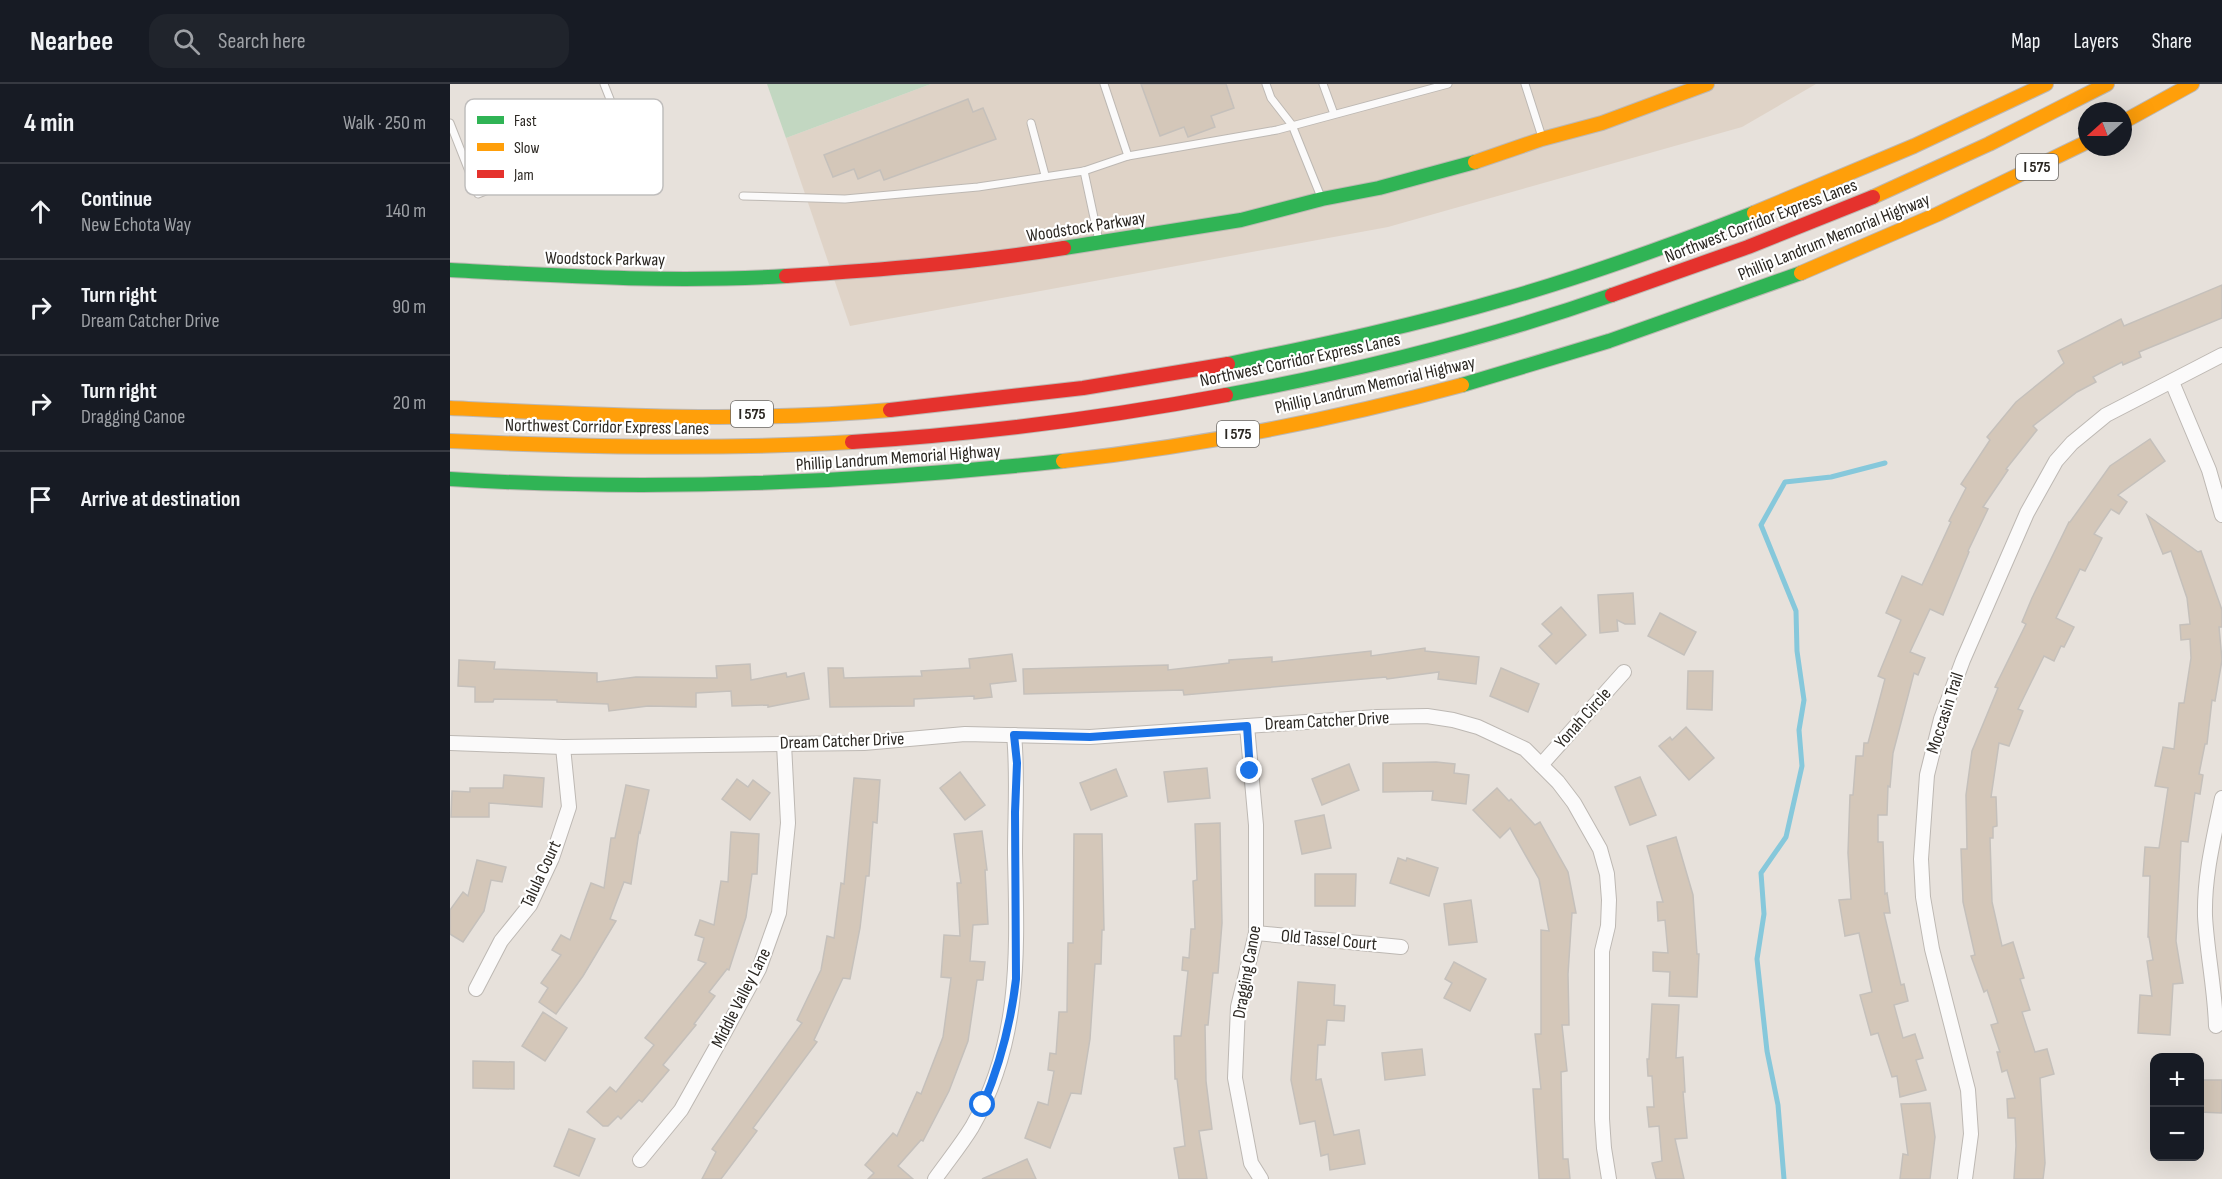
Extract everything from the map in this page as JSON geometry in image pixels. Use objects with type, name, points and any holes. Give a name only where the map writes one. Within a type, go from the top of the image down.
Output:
[{"type":"main road","name":"Woodstock Parkway","points":[[450,270],[605,278],[680,279],[883,270],[1022,255],[1098,241],[1241,220],[1322,199],[1379,188],[1494,157],[1542,139],[1602,123],[1707,84]]},
{"type":"main road","name":"I 575","points":[[450,408],[557,413],[709,415],[836,412],[922,406],[1101,386],[1268,357],[1379,333],[1488,304],[1624,262],[1834,181],[1939,135],[2046,84]]},
{"type":"main road","name":"Northwest Corridor Express Lanes","points":[[450,441],[567,446],[714,447],[859,442],[974,432],[1086,418],[1300,381],[1519,327],[1724,258],[1929,172],[2107,84]]},
{"type":"main road","points":[[2132,117],[2192,84]]},
{"type":"main road","name":"Phillip Landrum Memorial Highway","points":[[450,479],[612,487],[794,484],[987,470],[1123,454],[1266,429],[1386,404],[1606,342],[1752,291],[1884,238],[1988,191],[2078,146]]},
{"type":"street","name":"Moccasin Trail","points":[[1965,1179],[1971,1134],[1968,1090],[1932,949],[1923,897],[1922,830],[1927,775],[1933,747],[1963,660],[1987,603],[2027,513],[2056,461],[2072,443],[2106,415],[2222,356]]},
{"type":"street","points":[[2172,382],[2209,470],[2222,515]]},
{"type":"street","name":"Yonah Circle","points":[[1541,765],[1624,672]]},
{"type":"street","name":"Dream Catcher Drive","points":[[450,743],[563,747],[864,743],[965,734],[1090,737],[1377,717],[1427,716],[1478,727],[1526,749],[1558,782],[1588,825],[1600,849],[1607,874],[1609,900],[1602,951],[1602,1119],[1609,1179]]},
{"type":"street","name":"Dragging Canoe","points":[[1247,726],[1256,825],[1256,933],[1238,1007],[1235,1078],[1251,1163],[1261,1179]]},
{"type":"street","points":[[935,1179],[971,1128],[983,1105],[1001,1056],[1013,1005],[1017,953],[1015,812],[1017,763],[1014,735]]},
{"type":"street","name":"Middle Valley Lane","points":[[640,1160],[681,1110],[723,1037],[759,969],[775,924],[788,823],[784,744]]},
{"type":"street","name":"Talula Court","points":[[476,989],[501,941],[530,905],[552,858],[569,807],[563,747]]},
{"type":"street","points":[[2216,1026],[2215,999],[2207,940],[2206,888],[2208,862],[2222,798]]},
{"type":"street","name":"Old Tassel Court","points":[[1256,933],[1401,947]]},
{"type":"lane","points":[[604,84],[610,99]]},
{"type":"lane","points":[[1104,84],[1128,156]]},
{"type":"lane","points":[[1266,84],[1271,98],[1292,125],[1322,199]]},
{"type":"lane","points":[[1323,84],[1334,114]]},
{"type":"lane","points":[[742,196],[845,199],[978,187],[1045,175],[1084,171],[1128,156],[1277,130],[1448,84]]},
{"type":"lane","points":[[1525,84],[1542,139]]},
{"type":"lane","points":[[450,123],[465,161]]},
{"type":"lane","points":[[1031,123],[1045,175]]},
{"type":"lane","points":[[1084,171],[1098,241]]},
{"type":"shaded area","points":[[931,84],[1816,84],[1742,127],[1388,227],[850,326],[786,138]]},
{"type":"green space","points":[[767,84],[931,84],[786,138]]},
{"type":"building","points":[[1141,84],[1226,84],[1234,108],[1211,116],[1215,127],[1188,137],[1184,127],[1160,136]]},
{"type":"building","points":[[968,99],[973,112],[983,108],[996,139],[884,180],[880,170],[858,179],[854,169],[833,177],[824,155]]},
{"type":"building","points":[[2222,285],[2222,318],[2139,352],[2141,357],[2123,365],[2122,362],[2093,377],[2096,382],[2077,392],[2033,426],[2037,430],[2006,469],[2008,470],[1983,507],[1988,509],[1968,551],[1943,615],[1930,609],[1910,652],[1925,658],[1918,675],[1914,673],[1893,753],[1887,815],[1878,815],[1878,842],[1883,842],[1885,894],[1887,893],[1890,913],[1884,913],[1901,985],[1904,984],[1908,1001],[1894,1005],[1903,1038],[1915,1034],[1923,1058],[1916,1060],[1926,1090],[1900,1097],[1897,1076],[1892,1077],[1878,1033],[1871,1035],[1860,995],[1872,992],[1859,933],[1845,936],[1839,900],[1851,899],[1848,853],[1850,795],[1853,795],[1856,756],[1863,756],[1864,743],[1868,743],[1885,679],[1878,676],[1901,620],[1886,613],[1902,576],[1922,585],[1951,522],[1949,521],[1966,488],[1961,484],[1990,440],[1987,437],[2016,402],[2064,363],[2058,351],[2121,319],[2124,326]]},
{"type":"building","points":[[2150,439],[2165,461],[2118,495],[2127,502],[2119,514],[2111,509],[2094,534],[2102,538],[2085,571],[2080,569],[2056,618],[2074,627],[2054,661],[2044,656],[2018,709],[2023,711],[2009,746],[1999,743],[1991,797],[1996,797],[1997,826],[1993,827],[1993,838],[1990,838],[1992,902],[2002,946],[2013,942],[2024,978],[2020,979],[2030,1010],[2022,1012],[2035,1052],[2047,1049],[2054,1074],[2040,1078],[2045,1163],[2043,1179],[2014,1179],[2015,1118],[2008,1118],[2007,1099],[2015,1098],[2007,1070],[2002,1072],[1997,1052],[2000,1052],[1991,1025],[1998,1023],[1987,990],[1984,992],[1971,956],[1975,955],[1963,902],[1961,849],[1967,849],[1966,795],[1972,751],[1998,688],[1995,687],[2026,624],[2022,622],[2032,598],[2069,522],[2110,466]]},
{"type":"building","points":[[2147,515],[2198,552],[2201,551],[2222,610],[2222,627],[2219,627],[2222,660],[2215,701],[2212,700],[2207,744],[2205,744],[2199,774],[2203,775],[2200,794],[2195,793],[2188,842],[2181,841],[2176,941],[2183,983],[2173,984],[2170,1035],[2138,1033],[2140,995],[2152,996],[2147,961],[2153,960],[2148,937],[2150,876],[2143,876],[2145,847],[2159,848],[2168,788],[2155,786],[2163,747],[2174,749],[2179,703],[2184,703],[2191,658],[2190,639],[2181,640],[2180,625],[2190,624],[2187,598],[2171,551],[2163,554]]},
{"type":"building","points":[[1633,593],[1635,624],[1625,624],[1617,620],[1618,631],[1600,633],[1598,595]]},
{"type":"building","points":[[1561,607],[1586,635],[1556,664],[1539,646],[1552,634],[1542,624]]},
{"type":"building","points":[[1660,613],[1696,632],[1684,655],[1648,636]]},
{"type":"building","points":[[1425,648],[1425,651],[1479,657],[1476,684],[1438,679],[1439,672],[1387,679],[1386,677],[1184,695],[1183,690],[1024,694],[1023,669],[1168,665],[1168,670],[1229,663],[1229,660],[1272,657],[1272,662],[1371,651],[1371,656]]},
{"type":"building","points":[[1012,654],[1016,681],[990,684],[992,697],[914,699],[914,706],[830,707],[828,668],[843,668],[844,678],[922,676],[921,671],[970,668],[969,659]]},
{"type":"building","points":[[459,660],[495,662],[494,669],[597,673],[597,682],[636,677],[717,678],[716,666],[750,664],[751,680],[786,673],[787,677],[804,673],[809,699],[768,707],[768,705],[732,706],[731,691],[696,693],[696,707],[648,706],[609,711],[608,704],[557,702],[557,700],[494,699],[493,702],[475,702],[475,687],[458,686]]},
{"type":"building","points":[[1501,668],[1539,684],[1528,712],[1490,696]]},
{"type":"building","points":[[1688,671],[1713,671],[1712,710],[1687,709]]},
{"type":"building","points":[[1686,727],[1714,758],[1689,780],[1659,746],[1670,737],[1672,740]]},
{"type":"building","points":[[1383,763],[1455,764],[1454,773],[1469,775],[1466,804],[1432,800],[1433,791],[1383,792]]},
{"type":"building","points":[[1349,764],[1359,790],[1322,805],[1312,779]]},
{"type":"building","points":[[1207,768],[1210,798],[1168,802],[1164,772]]},
{"type":"building","points":[[1116,769],[1127,796],[1091,810],[1080,783]]},
{"type":"building","points":[[960,772],[985,805],[965,820],[940,788]]},
{"type":"building","points":[[504,775],[544,778],[542,807],[489,803],[489,817],[451,817],[452,791],[470,792],[470,788],[503,788]]},
{"type":"building","points":[[1640,777],[1656,815],[1630,825],[1615,787]]},
{"type":"building","points":[[854,778],[880,780],[877,823],[873,822],[869,876],[866,876],[860,928],[850,979],[843,978],[814,1040],[817,1042],[753,1128],[757,1131],[721,1179],[702,1179],[716,1152],[712,1149],[802,1023],[797,1020],[821,970],[827,936],[834,938],[841,883],[844,884]]},
{"type":"building","points":[[737,779],[748,787],[753,780],[770,793],[750,820],[722,799]]},
{"type":"building","points":[[626,785],[649,790],[639,832],[631,884],[624,882],[610,919],[616,921],[583,976],[556,1014],[539,1002],[548,988],[541,983],[561,955],[552,950],[561,935],[570,940],[591,883],[604,888],[611,838],[615,838]]},
{"type":"building","points":[[1497,788],[1509,801],[1511,799],[1535,825],[1540,822],[1568,872],[1576,913],[1572,913],[1568,974],[1569,1025],[1562,1025],[1567,1071],[1561,1072],[1563,1159],[1568,1159],[1570,1179],[1539,1179],[1533,1089],[1541,1089],[1535,1034],[1541,1034],[1541,930],[1549,931],[1539,879],[1510,828],[1500,838],[1473,810]]},
{"type":"building","points":[[1324,815],[1331,848],[1302,854],[1295,821]]},
{"type":"building","points":[[1220,823],[1222,923],[1218,973],[1213,973],[1208,1025],[1205,1025],[1206,1081],[1212,1129],[1199,1131],[1207,1179],[1179,1179],[1174,1148],[1185,1146],[1177,1079],[1175,1079],[1174,1036],[1181,1036],[1188,971],[1182,970],[1183,957],[1189,958],[1191,929],[1195,929],[1193,881],[1197,880],[1195,824]]},
{"type":"building","points":[[982,831],[987,870],[985,870],[988,924],[973,925],[970,961],[985,962],[983,980],[977,980],[968,1041],[949,1091],[923,1141],[921,1140],[898,1166],[913,1179],[868,1179],[874,1173],[865,1165],[893,1133],[897,1136],[917,1092],[921,1094],[943,1037],[951,978],[941,977],[944,935],[960,936],[957,883],[961,883],[954,834]]},
{"type":"building","points":[[731,832],[759,834],[757,874],[752,874],[746,917],[729,970],[727,969],[709,992],[715,996],[694,1024],[696,1025],[663,1065],[669,1070],[642,1102],[639,1100],[621,1119],[618,1116],[608,1126],[603,1126],[587,1112],[610,1087],[616,1092],[654,1045],[645,1038],[706,963],[698,960],[704,938],[695,935],[700,920],[714,925],[721,881],[728,882]]},
{"type":"building","points":[[1074,834],[1102,834],[1104,930],[1102,930],[1101,964],[1095,964],[1090,1039],[1081,1094],[1071,1093],[1050,1148],[1025,1138],[1038,1102],[1048,1105],[1054,1071],[1048,1070],[1050,1053],[1056,1054],[1059,1012],[1067,1012],[1068,943],[1073,943]]},
{"type":"building","points":[[1676,837],[1693,895],[1697,954],[1699,954],[1697,997],[1669,996],[1670,972],[1653,971],[1653,952],[1668,953],[1665,920],[1658,921],[1657,902],[1663,902],[1647,846]]},
{"type":"building","points":[[1398,858],[1406,861],[1407,858],[1438,868],[1429,896],[1390,883]]},
{"type":"building","points":[[477,860],[506,867],[502,882],[491,880],[484,911],[463,942],[450,934],[450,910],[463,892],[468,896]]},
{"type":"building","points":[[1315,874],[1356,874],[1355,906],[1315,906]]},
{"type":"building","points":[[1471,900],[1477,942],[1449,945],[1444,904]]},
{"type":"building","points":[[1454,962],[1486,979],[1470,1011],[1444,998],[1452,983],[1445,979]]},
{"type":"building","points":[[1298,982],[1335,985],[1334,1005],[1345,1006],[1344,1021],[1327,1020],[1325,1045],[1318,1045],[1316,1080],[1321,1079],[1334,1135],[1359,1130],[1365,1164],[1330,1170],[1328,1154],[1321,1156],[1315,1121],[1300,1124],[1291,1080]]},
{"type":"building","points":[[1652,1004],[1679,1005],[1676,1058],[1683,1057],[1687,1138],[1675,1139],[1684,1179],[1656,1179],[1652,1163],[1662,1161],[1659,1126],[1649,1127],[1647,1107],[1654,1107],[1652,1076],[1648,1076],[1647,1059],[1649,1059]]},
{"type":"building","points":[[543,1012],[567,1028],[545,1061],[522,1046]]},
{"type":"building","points":[[1422,1049],[1425,1075],[1385,1080],[1382,1053]]},
{"type":"building","points":[[473,1061],[514,1062],[514,1089],[473,1088]]},
{"type":"building","points":[[2204,1080],[2222,1080],[2222,1113],[2204,1112]]},
{"type":"building","points":[[1930,1103],[1935,1137],[1930,1179],[1900,1179],[1903,1154],[1908,1155],[1901,1104]]},
{"type":"building","points":[[569,1129],[595,1139],[579,1176],[554,1166]]},
{"type":"building","points":[[1027,1159],[1036,1179],[982,1179]]},
{"type":"waterway","points":[[1784,1179],[1778,1105],[1767,1051],[1757,959],[1764,914],[1761,873],[1786,837],[1802,766],[1799,730],[1804,700],[1797,651],[1796,611],[1761,525],[1785,482],[1831,477],[1885,463]]},
{"type":"traffic: fast","points":[[1064,248],[1241,220],[1322,199],[1379,188],[1475,162]]},
{"type":"traffic: fast","points":[[1228,364],[1369,334],[1508,298],[1632,258],[1754,213]]},
{"type":"traffic: fast","points":[[450,270],[660,279],[786,276]]},
{"type":"traffic: fast","points":[[1462,385],[1609,341],[1801,273]]},
{"type":"traffic: fast","points":[[1226,395],[1421,353],[1517,326],[1612,295]]},
{"type":"traffic: fast","points":[[450,479],[604,485],[757,483],[910,475],[1063,461]]},
{"type":"traffic: slow","points":[[1475,162],[1542,139],[1602,123],[1707,84]]},
{"type":"traffic: slow","points":[[1754,213],[1914,146],[2046,84]]},
{"type":"traffic: slow","points":[[1873,197],[1989,144],[2107,84]]},
{"type":"traffic: slow","points":[[2132,117],[2192,84]]},
{"type":"traffic: slow","points":[[1801,273],[1938,214],[2078,146]]},
{"type":"traffic: slow","points":[[1063,461],[1164,448],[1264,431],[1364,410],[1462,385]]},
{"type":"traffic: slow","points":[[450,408],[725,417],[890,410]]},
{"type":"traffic: slow","points":[[450,441],[651,447],[852,442]]},
{"type":"traffic: jam","points":[[1612,295],[1748,247],[1873,197]]},
{"type":"traffic: jam","points":[[786,276],[995,258],[1064,248]]},
{"type":"traffic: jam","points":[[890,410],[1083,388],[1228,364]]},
{"type":"traffic: jam","points":[[852,442],[946,435],[1040,424],[1226,395]]},
{"type":"route","points":[[983,1105],[993,1081],[1008,1030],[1016,979],[1017,763],[1014,735],[1090,737],[1247,726],[1250,771]]}]
